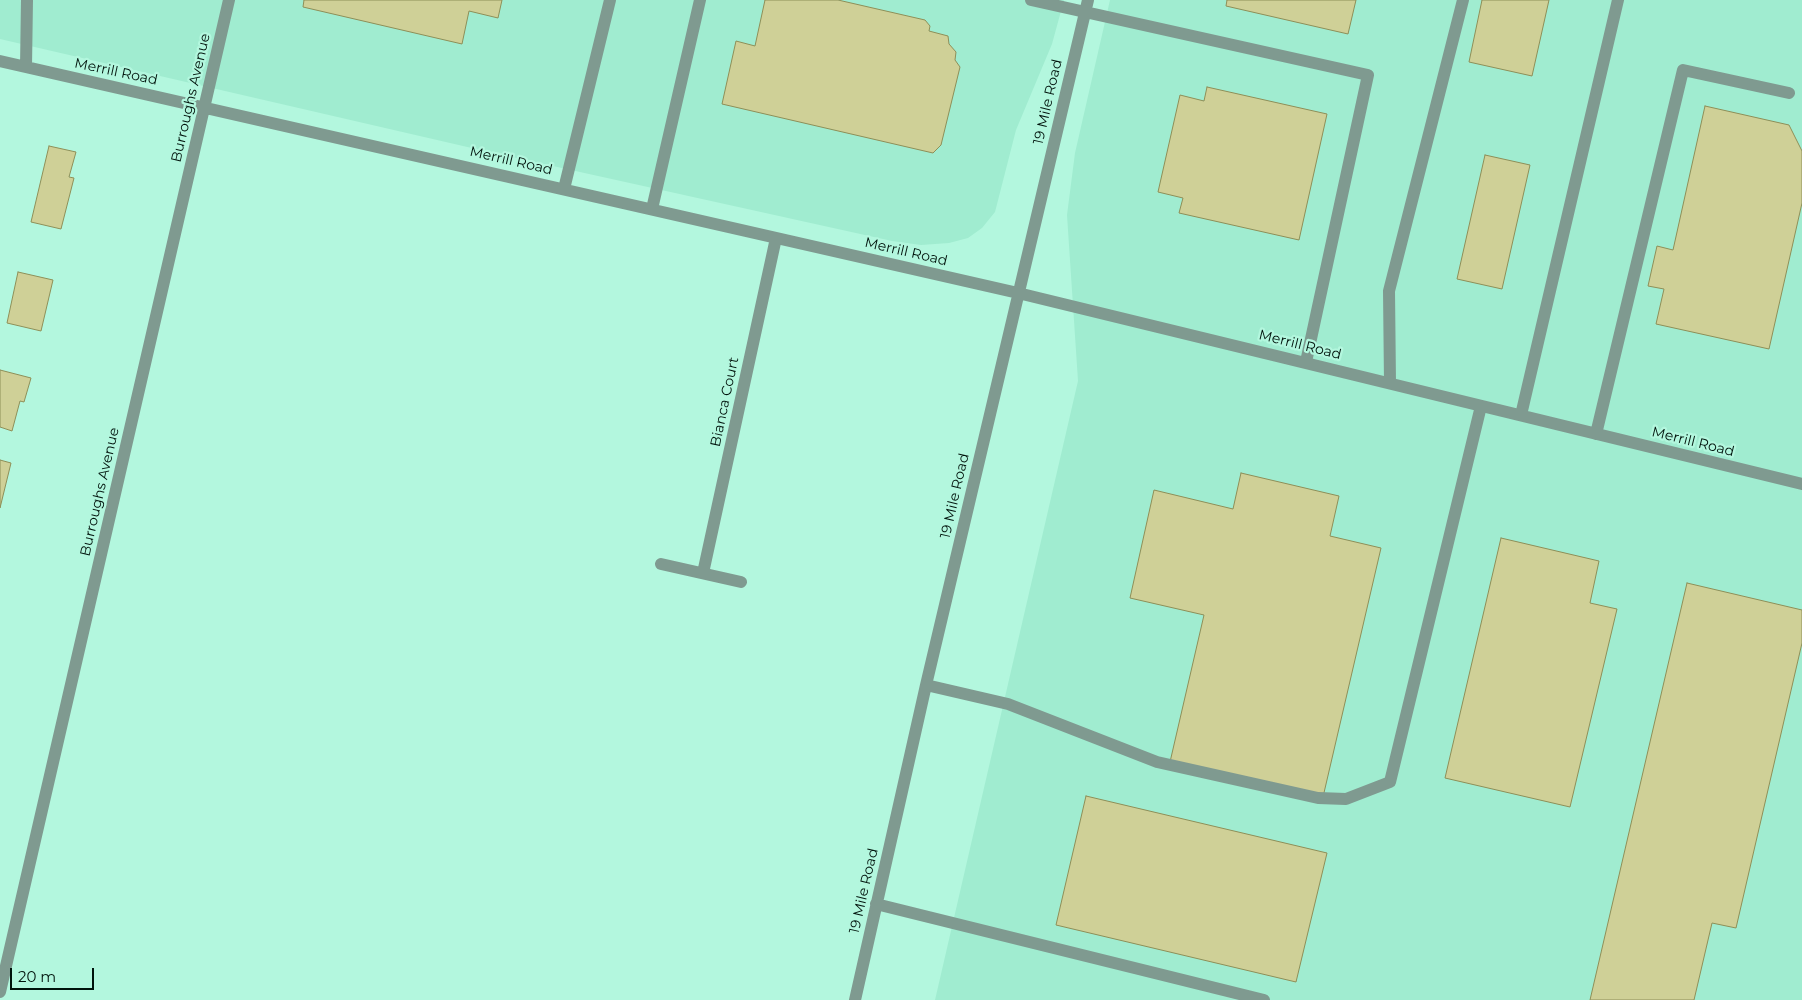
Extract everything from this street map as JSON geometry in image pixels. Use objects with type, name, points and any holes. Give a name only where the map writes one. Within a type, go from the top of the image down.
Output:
[{"type":"street","points":[[26,67],[27,0]]},
{"type":"street","name":"Burroughs Avenue","points":[[0,992],[229,0]]},
{"type":"street","points":[[564,189],[610,0]]},
{"type":"street","points":[[652,208],[700,0]]},
{"type":"street","points":[[1031,0],[1087,6],[1368,75],[1306,362]]},
{"type":"street","points":[[1390,383],[1389,291],[1463,0]]},
{"type":"street","points":[[1521,415],[1618,0]]},
{"type":"street","name":"19 Mile Road","points":[[855,1000],[926,685],[1087,6]]},
{"type":"street","name":"Merrill Road","points":[[0,61],[652,208],[1018,293],[1802,484]]},
{"type":"street","points":[[1596,434],[1683,70],[1789,93]]},
{"type":"street","name":"Bianca Court","points":[[703,574],[776,238]]},
{"type":"street","points":[[926,685],[1008,704],[1157,762],[1318,798],[1346,799],[1390,782],[1481,406]]},
{"type":"street","points":[[661,564],[741,582]]},
{"type":"street","points":[[876,904],[1264,1000]]},
{"type":"shaded area","points":[[0,0],[1064,0],[1052,44],[1016,130],[995,212],[982,228],[968,238],[949,243],[921,245],[892,241],[476,149],[0,39]]},
{"type":"shaded area","points":[[1110,0],[1802,0],[1802,1000],[935,1000],[1078,381],[1067,215],[1075,153]]},
{"type":"building","points":[[304,0],[502,0],[498,18],[469,11],[462,44],[303,7]]},
{"type":"building","points":[[765,0],[838,0],[925,20],[930,26],[929,31],[948,36],[949,44],[956,52],[955,60],[960,67],[941,145],[933,153],[722,104],[736,41],[755,46]]},
{"type":"building","points":[[1227,0],[1356,0],[1348,34],[1226,6]]},
{"type":"building","points":[[1482,0],[1549,0],[1532,76],[1469,62]]},
{"type":"building","points":[[1207,87],[1327,114],[1299,240],[1179,213],[1183,198],[1158,192],[1180,95],[1204,101]]},
{"type":"building","points":[[1705,106],[1789,125],[1802,151],[1802,203],[1769,349],[1656,324],[1664,289],[1648,286],[1657,246],[1673,250]]},
{"type":"building","points":[[49,146],[76,152],[69,177],[74,178],[61,229],[31,222]]},
{"type":"building","points":[[1485,155],[1530,165],[1502,289],[1457,279]]},
{"type":"building","points":[[18,272],[53,280],[41,331],[7,323]]},
{"type":"building","points":[[0,370],[31,378],[24,402],[20,401],[12,431],[0,427]]},
{"type":"building","points":[[0,460],[11,463],[0,508]]},
{"type":"building","points":[[1241,473],[1339,496],[1330,536],[1381,548],[1323,797],[1170,762],[1204,615],[1130,598],[1154,490],[1233,509]]},
{"type":"building","points":[[1501,538],[1599,561],[1590,603],[1617,609],[1570,807],[1445,778]]},
{"type":"building","points":[[1687,583],[1802,610],[1802,643],[1736,928],[1712,923],[1694,1000],[1590,1000]]},
{"type":"building","points":[[1086,796],[1327,853],[1296,982],[1056,925]]}]
